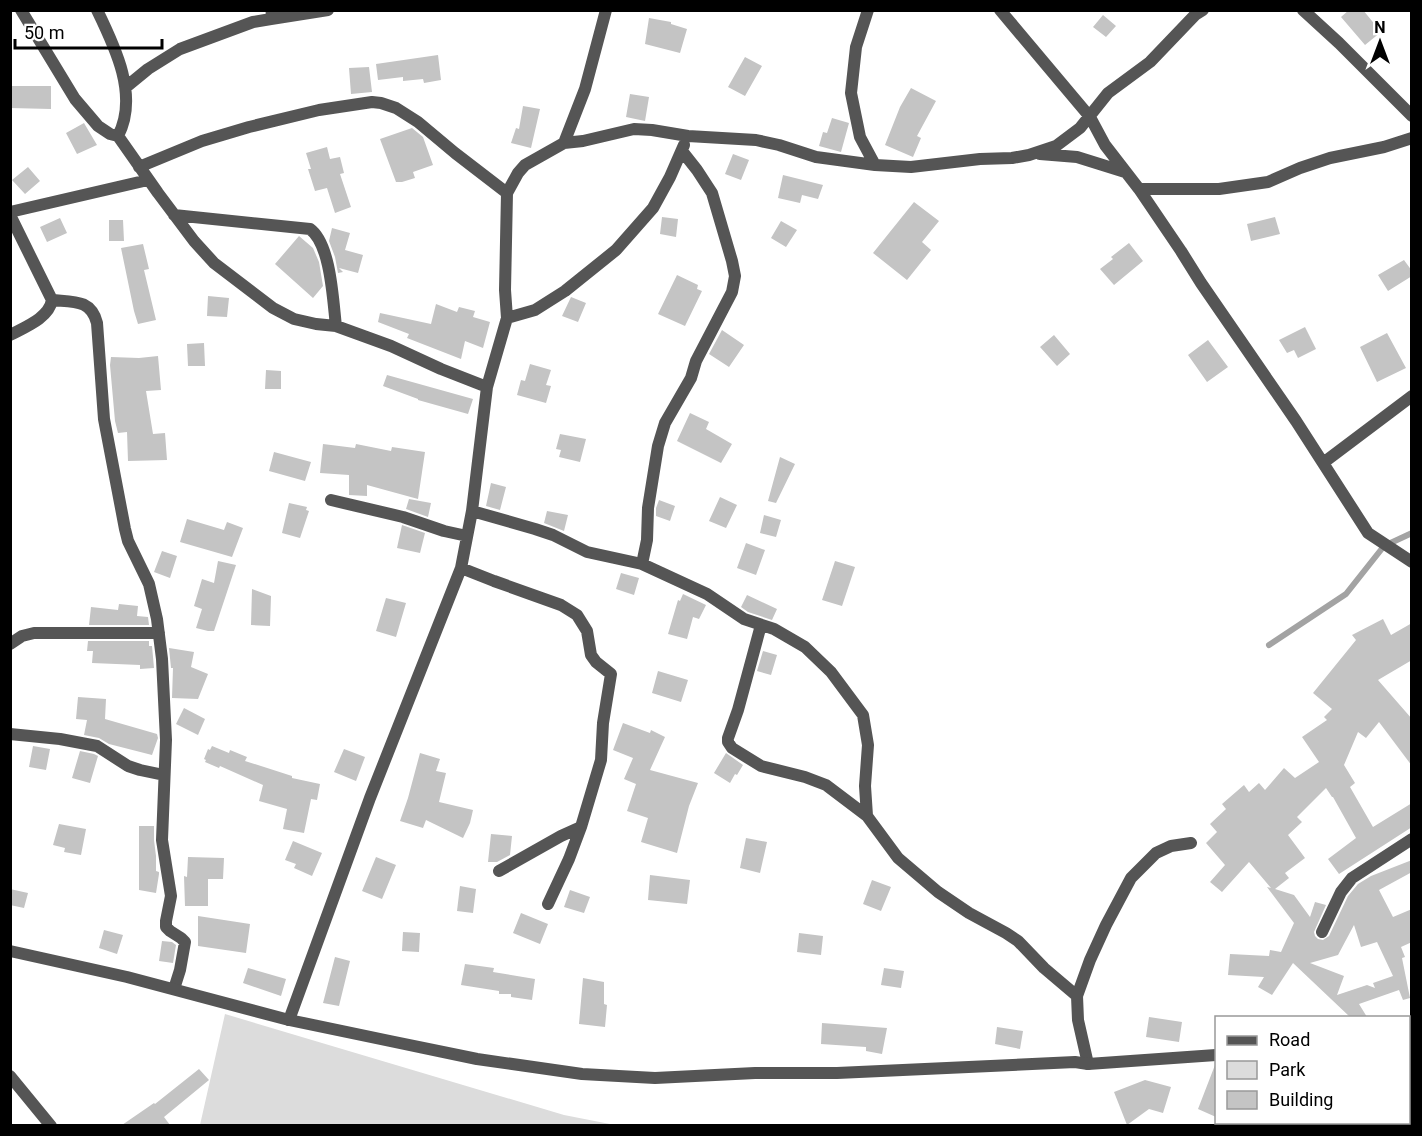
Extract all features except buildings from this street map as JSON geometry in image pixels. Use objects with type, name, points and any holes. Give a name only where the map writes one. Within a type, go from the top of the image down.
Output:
[{"type":"street","points":[[21,10],[75,99],[98,126],[110,134],[118,135],[148,180],[194,241],[214,263],[273,308],[294,319],[336,326],[391,346],[487,387]]},
{"type":"street","points":[[97,10],[124,75],[125,114],[123,127],[118,135]]},
{"type":"street","points":[[126,87],[148,69],[180,49],[272,15],[328,10]]},
{"type":"street","points":[[564,143],[585,89],[606,10]]},
{"type":"street","points":[[868,10],[856,47],[851,93],[860,137],[875,165]]},
{"type":"street","points":[[1000,10],[1090,117],[1105,145],[1139,189],[1368,533],[1412,562]]},
{"type":"street","points":[[289,1020],[370,798],[461,568],[472,511],[487,387],[507,318],[505,290],[507,192],[525,165],[564,143],[634,129],[688,136],[756,140],[816,157],[875,165],[911,167],[980,159],[1012,158],[1036,153],[1056,146],[1080,128],[1108,93],[1150,62],[1195,15],[1203,10]]},
{"type":"street","points":[[1303,10],[1412,116]]},
{"type":"street","points":[[139,167],[202,141],[249,127],[319,110],[372,102],[396,108],[418,122],[507,192]]},
{"type":"street","points":[[507,318],[535,310],[565,291],[616,250],[653,208],[688,136]]},
{"type":"street","points":[[1139,189],[1219,189],[1268,183],[1320,161],[1384,147],[1412,138]]},
{"type":"street","points":[[642,564],[658,446],[665,423],[691,378],[696,361],[732,292],[735,276],[712,194],[682,151]]},
{"type":"street","points":[[1036,153],[1077,157],[1125,172]]},
{"type":"street","points":[[10,335],[44,315],[51,308],[52,300],[10,214],[148,180]]},
{"type":"street","points":[[174,214],[310,230],[315,233],[327,262],[336,326]]},
{"type":"street","points":[[52,300],[83,304],[95,314],[98,323],[104,419],[125,529],[128,541],[149,584],[154,603],[162,659],[166,740],[162,840],[171,896],[166,927],[185,942],[174,989]]},
{"type":"street","points":[[1323,463],[1412,396]]},
{"type":"street","points":[[331,500],[403,517],[467,536]]},
{"type":"street","points":[[472,511],[535,529],[588,552],[642,564],[707,594],[738,615],[784,634],[805,646],[831,672],[863,715],[868,745],[865,786],[867,816]]},
{"type":"street","points":[[461,568],[561,605],[577,615],[587,631],[591,655],[611,674],[603,723],[601,760],[581,827],[548,904]]},
{"type":"street","points":[[761,625],[728,738],[732,748],[761,766],[826,785],[867,816],[898,858],[938,892],[1018,941],[1044,968],[1077,996]]},
{"type":"street","points":[[10,644],[22,636],[34,633],[159,633]]},
{"type":"street","points":[[10,734],[60,739],[98,746],[128,766],[164,775]]},
{"type":"street","points":[[499,871],[581,827]]},
{"type":"street","points":[[1322,932],[1341,892],[1352,878],[1412,839]]},
{"type":"street","points":[[1088,1064],[1078,1020],[1077,996],[1098,943],[1131,878],[1156,853],[1171,846],[1191,843]]},
{"type":"street","points":[[10,951],[127,977],[289,1020],[477,1059],[582,1074],[655,1078],[755,1073],[837,1073],[1075,1062],[1088,1064],[1215,1055]]},
{"type":"street","points":[[10,1076],[51,1125]]},
{"type":"green space","points":[[225,1014],[564,1115],[615,1125],[200,1125]]},
{"type":"waterway","points":[[1269,645],[1346,594],[1384,546],[1412,533]]}]
